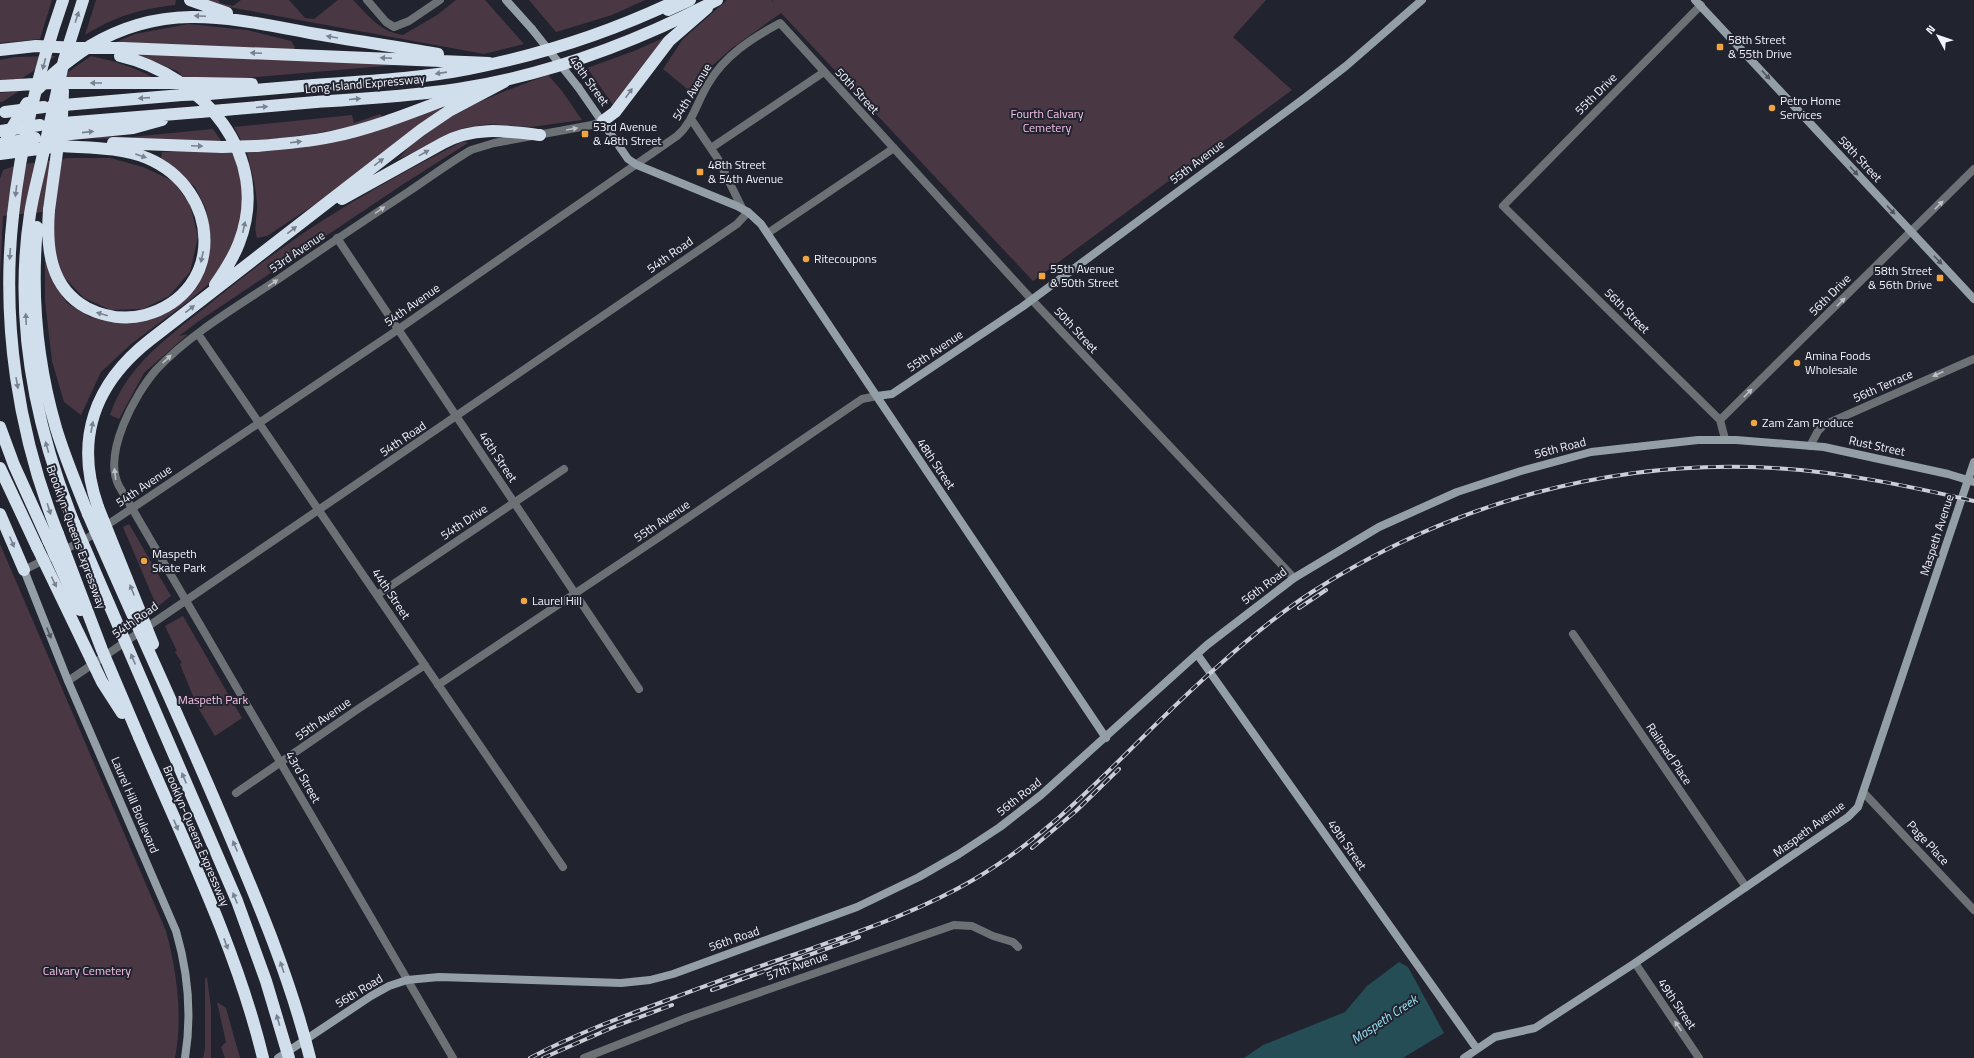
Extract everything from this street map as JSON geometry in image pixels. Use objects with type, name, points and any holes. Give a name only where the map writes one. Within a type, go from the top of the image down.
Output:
[{"type":"highway","name":"Brooklyn-Queens Expressway","points":[[63,0],[31,115],[18,175],[13,215],[9,289],[12,344],[16,373],[34,460],[53,537],[221,929],[246,1000],[263,1058]]},
{"type":"highway","name":"Brooklyn-Queens Expressway","points":[[83,0],[64,60],[43,154],[35,289],[40,354],[56,428],[93,510]]},
{"type":"highway","points":[[190,0],[253,22]]},
{"type":"highway","name":"Long Island Expressway","points":[[3,113],[44,107],[402,78],[499,63],[591,36],[678,0]]},
{"type":"highway","points":[[0,50],[57,46],[121,52],[507,63],[523,61],[562,51],[623,29],[690,0]]},
{"type":"highway","points":[[0,154],[93,143],[222,147],[258,146],[314,140],[358,130],[624,37],[707,0]]},
{"type":"highway","points":[[603,121],[615,112],[669,41],[717,0]]},
{"type":"highway","name":"Long Island Expressway","points":[[0,131],[40,125],[429,93],[466,88],[534,73],[566,64],[623,44],[686,16],[717,0]]},
{"type":"highway","points":[[0,154],[20,113],[41,86],[77,55],[110,35],[138,24],[169,18],[214,17],[253,22],[481,62]]},
{"type":"highway","points":[[121,52],[160,69],[194,92],[212,108],[225,125],[234,141],[241,160],[247,194],[246,213],[242,234],[232,260],[205,297]]},
{"type":"highway","points":[[61,146],[127,152],[155,162],[171,172],[191,193],[200,210],[205,239],[200,266],[185,290],[161,310],[132,318],[113,317],[96,312],[75,300],[63,288],[55,274],[39,212],[62,116],[64,60]]},
{"type":"highway","points":[[310,1058],[291,994],[262,914],[180,718],[145,622],[93,510],[88,456],[93,421],[105,389],[118,369],[134,353],[434,120],[532,68]]},
{"type":"highway","points":[[0,86],[52,83],[225,82],[289,87]]},
{"type":"highway","points":[[0,144],[35,138],[133,128],[196,112]]},
{"type":"highway","points":[[305,220],[460,135],[497,130],[540,135]]},
{"type":"highway","name":"Brooklyn-Queens Expressway","points":[[39,212],[25,274],[26,323],[30,366],[45,440],[74,523],[237,901],[266,981],[289,1058]]},
{"type":"highway","points":[[0,428],[14,465],[53,537]]},
{"type":"highway","points":[[0,468],[102,682],[139,737]]},
{"type":"highway","points":[[0,514],[24,570]]},
{"type":"main road","name":"48th Street","points":[[506,0],[532,29],[578,87],[628,159],[637,165],[745,210],[768,233],[1106,738]]},
{"type":"main road","name":"55th Avenue","points":[[877,396],[892,394],[1032,300],[1342,69],[1422,0]]},
{"type":"main road","name":"58th Street","points":[[1701,2],[1974,299]]},
{"type":"main road","name":"56th Road","points":[[278,1058],[371,996],[389,986],[407,980],[439,977],[621,983],[650,980],[673,974],[839,914],[919,877],[981,840],[1020,812],[1106,738],[1198,654],[1238,620],[1294,578],[1379,527],[1457,492],[1521,471],[1591,452],[1698,440],[1725,439]]},
{"type":"main road","name":"Rust Street","points":[[1725,439],[1810,446],[1863,455],[1971,481]]},
{"type":"main road","name":"Maspeth Avenue","points":[[1464,1058],[1496,1038],[1535,1028],[1635,963],[1848,817],[1858,807],[1971,481],[1974,462]]},
{"type":"main road","name":"Laurel Hill Boulevard","points":[[24,570],[68,681],[176,931],[188,988],[188,1038],[185,1058]]},
{"type":"main road","name":"49th Street","points":[[1198,654],[1477,1050]]},
{"type":"street","points":[[367,0],[389,24],[397,27],[417,16],[440,0]]},
{"type":"street","name":"55th Drive","points":[[1503,206],[1701,2]]},
{"type":"street","name":"50th Street","points":[[780,23],[1032,300],[1294,578]]},
{"type":"street","name":"54th Avenue","points":[[24,570],[86,539],[132,509],[637,165],[677,136],[691,119],[708,84],[718,70],[740,48],[780,23]]},
{"type":"street","points":[[711,148],[824,72]]},
{"type":"street","name":"48th Street","points":[[691,119],[718,159],[745,210]]},
{"type":"street","name":"53rd Avenue","points":[[132,509],[115,476],[116,454],[123,427],[135,400],[148,380],[164,362],[198,334],[337,238],[471,150],[494,143],[592,125],[603,121]]},
{"type":"street","points":[[768,233],[894,148]]},
{"type":"street","name":"56th Drive","points":[[1720,420],[1974,169]]},
{"type":"street","name":"56th Street","points":[[1503,206],[1720,420]]},
{"type":"street","name":"54th Road","points":[[68,681],[185,600],[457,417],[737,224],[745,210]]},
{"type":"street","name":"46th Street","points":[[337,238],[639,689]]},
{"type":"street","name":"44th Street","points":[[198,334],[562,867]]},
{"type":"street","name":"56th Terrace","points":[[1810,446],[1818,431],[1824,425],[1974,359]]},
{"type":"street","name":"55th Avenue","points":[[438,684],[576,593],[862,399],[877,396]]},
{"type":"street","points":[[1720,420],[1725,439]]},
{"type":"street","name":"54th Drive","points":[[377,595],[564,469]]},
{"type":"street","name":"43rd Street","points":[[132,509],[453,1058]]},
{"type":"street","name":"Railroad Place","points":[[1573,634],[1746,887]]},
{"type":"street","name":"55th Avenue","points":[[236,794],[358,709],[425,665]]},
{"type":"street","name":"Page Place","points":[[1864,793],[1974,910]]},
{"type":"street","name":"57th Avenue","points":[[584,1058],[679,1021],[954,925],[972,926],[993,936],[1013,942],[1018,947]]},
{"type":"street","name":"49th Street","points":[[1635,963],[1699,1058]]},
{"type":"green space","points":[[0,0],[52,0],[40,39],[0,43]]},
{"type":"green space","points":[[96,0],[176,0],[175,5],[128,14],[96,28],[85,35]]},
{"type":"green space","points":[[201,0],[218,0],[220,3],[233,6],[241,0],[289,0],[305,18],[314,19],[338,0],[353,0],[381,27],[403,35],[437,15],[456,0],[485,0],[524,44],[484,54],[218,5]]},
{"type":"green space","points":[[529,0],[645,0],[612,15],[556,32]]},
{"type":"green space","name":"Fourth Calvary Cemetery","points":[[727,0],[771,0],[774,3],[772,0],[1266,0],[1233,37],[1292,90],[1033,281],[781,13],[732,48],[713,65],[692,93],[663,69],[683,39]]},
{"type":"green space","points":[[189,24],[247,30],[291,41],[295,47],[293,50],[116,42],[135,34]]},
{"type":"green space","points":[[668,36],[613,105],[587,68],[634,51]]},
{"type":"green space","points":[[139,53],[420,63],[234,79],[185,79],[177,71],[137,55]]},
{"type":"green space","points":[[56,56],[21,79],[0,80],[0,60],[15,57]]},
{"type":"green space","points":[[91,56],[124,65],[156,79],[55,81]]},
{"type":"green space","points":[[548,75],[562,91],[582,120],[531,127],[490,124],[463,128],[428,147],[398,159],[414,141],[428,130],[460,111]]},
{"type":"green space","points":[[21,90],[2,102],[0,102],[0,93]]},
{"type":"green space","points":[[439,108],[444,110],[335,191],[267,236],[257,238],[255,228],[257,208],[256,197],[247,153],[322,144]]},
{"type":"green space","points":[[380,114],[383,117],[331,131],[242,142],[234,127],[352,115],[354,123]]},
{"type":"green space","points":[[213,129],[222,142],[74,139],[96,136],[131,137]]},
{"type":"green space","points":[[463,141],[468,143],[402,185],[199,321],[179,336],[188,334],[144,373],[119,419],[110,415],[126,382],[137,367],[163,341],[245,276],[329,216],[424,161]]},
{"type":"green space","points":[[183,151],[235,153],[244,184],[242,224],[218,276],[190,300],[131,344],[101,372],[81,415],[64,402],[52,361],[45,301],[45,253],[54,284],[67,303],[90,317],[114,322],[156,318],[179,303],[200,279],[211,238],[206,209],[195,187],[161,158],[162,152]]},
{"type":"green space","points":[[69,158],[110,158],[143,167],[173,181],[190,204],[198,237],[190,272],[169,296],[143,309],[111,310],[84,298],[62,275],[53,244],[52,211],[3,216],[0,277],[0,179],[3,170],[18,165]]},
{"type":"green space","name":"Maspeth Skate Park","points":[[129,524],[171,596],[157,607],[123,527]]},
{"type":"green space","name":"Calvary Cemetery","points":[[0,544],[166,931],[178,994],[179,1026],[175,1058],[0,1058]]},
{"type":"green space","name":"Maspeth Park","points":[[183,616],[242,718],[215,736],[197,706],[180,664],[182,663],[175,652],[177,651],[165,626]]},
{"type":"green space","points":[[207,977],[211,1008],[211,1058],[203,1058],[205,1049],[205,979]]},
{"type":"green space","points":[[217,1002],[226,1008],[240,1058],[225,1058],[221,1047],[226,1042]]},
{"type":"water","name":"Maspeth Creek","points":[[1399,962],[1408,967],[1444,1033],[1403,1058],[1244,1058],[1263,1045],[1345,1012],[1367,986]]},
{"type":"railway","points":[[530,1058],[579,1034],[631,1014],[889,920],[911,911],[973,880],[1040,834],[1100,780],[1187,694],[1240,647],[1287,609],[1312,592],[1365,561],[1419,534],[1476,511],[1534,493],[1593,480],[1653,471],[1713,467],[1774,468],[1850,476],[1974,501]]},
{"type":"railway","points":[[1299,608],[1326,590]]},
{"type":"railway","points":[[1032,848],[1076,811],[1119,769]]},
{"type":"railway","points":[[712,990],[859,937]]},
{"type":"railway","points":[[543,1058],[616,1026],[672,1005]]},
{"type":"place","name":"58th Street & 55th Drive","points":[[1720,47]]},
{"type":"place","name":"Petro Home Services","points":[[1772,108]]},
{"type":"place","name":"53rd Avenue & 48th Street","points":[[585,134]]},
{"type":"place","name":"48th Street & 54th Avenue","points":[[700,172]]},
{"type":"place","name":"Ritecoupons","points":[[806,259]]},
{"type":"place","name":"55th Avenue & 50th Street","points":[[1042,276]]},
{"type":"place","name":"58th Street & 56th Drive","points":[[1940,278]]},
{"type":"place","name":"Amina Foods Wholesale","points":[[1797,363]]},
{"type":"place","name":"Zam Zam Produce","points":[[1754,423]]},
{"type":"place","name":"Maspeth Skate Park","points":[[144,561]]},
{"type":"place","name":"Laurel Hill","points":[[524,601]]}]
